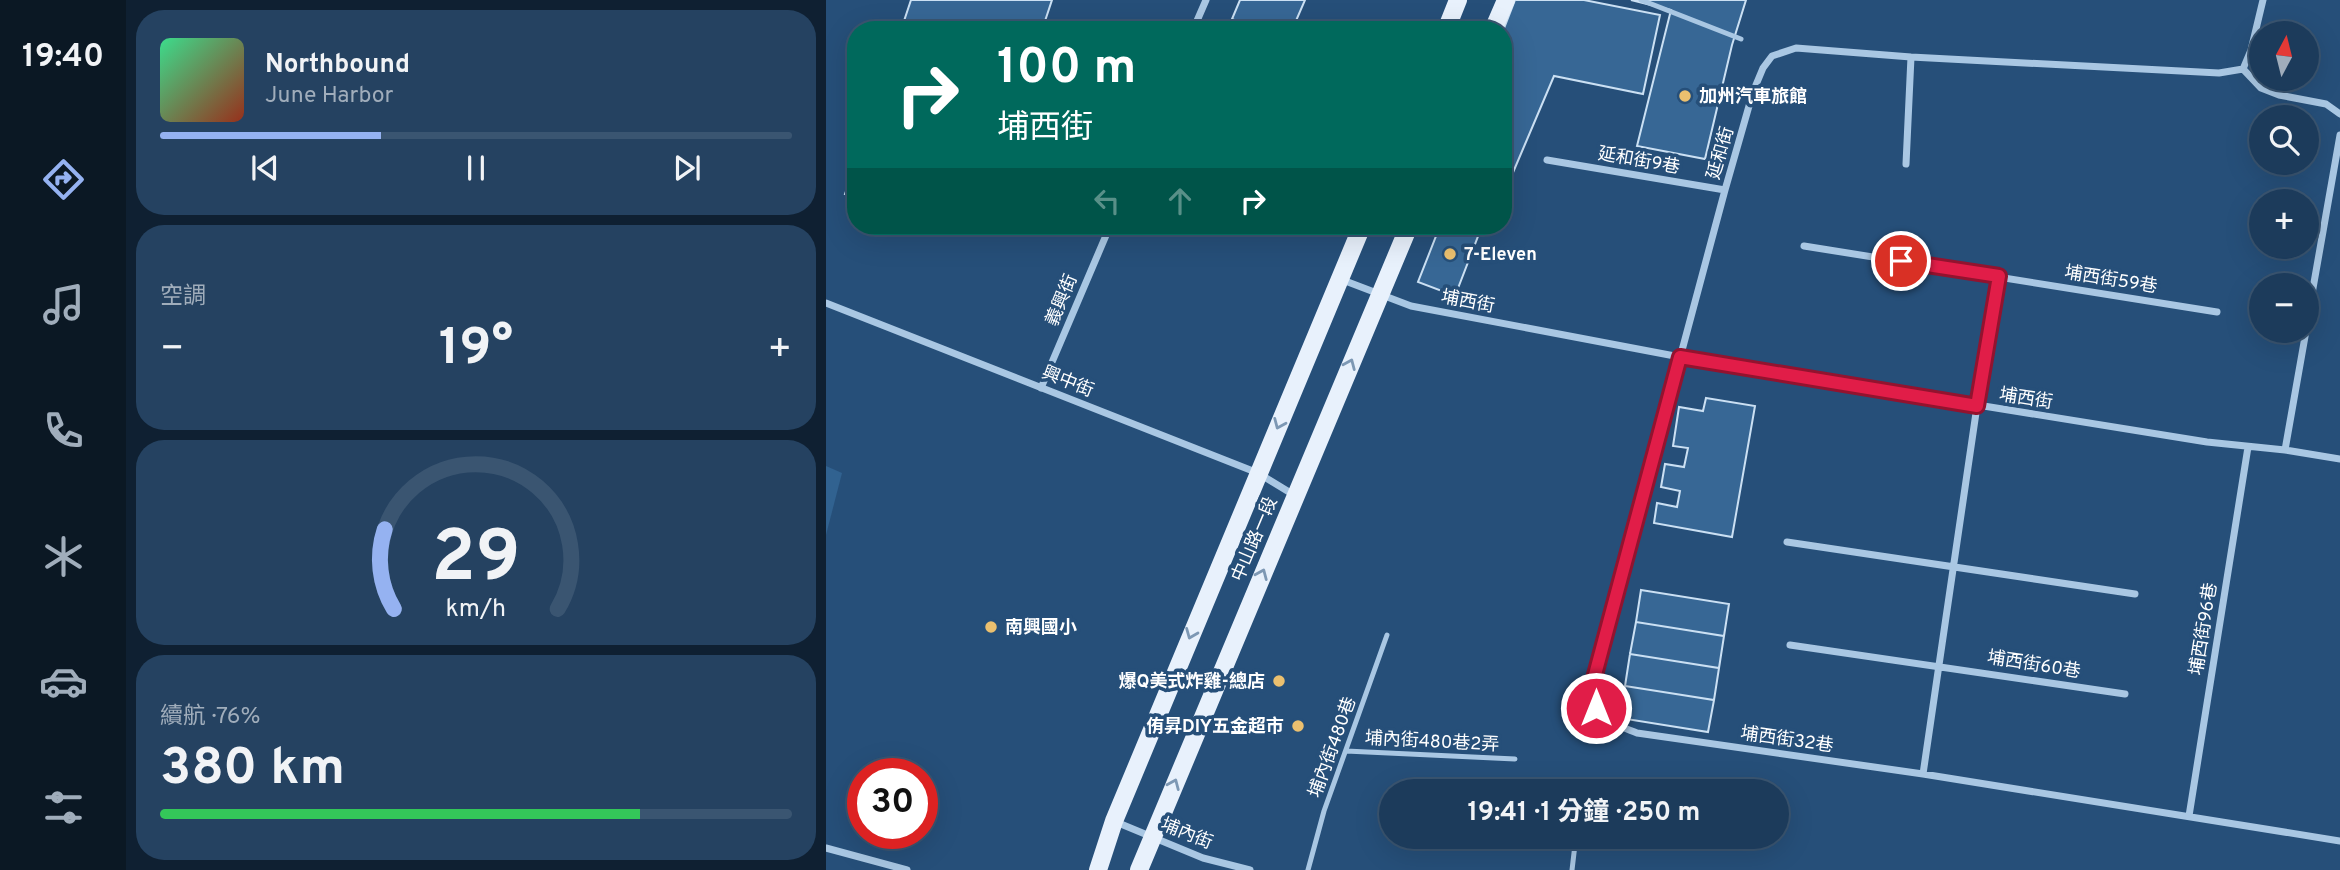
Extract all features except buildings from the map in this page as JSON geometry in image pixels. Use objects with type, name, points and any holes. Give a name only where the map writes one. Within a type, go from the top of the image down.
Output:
[{"type":"main road","points":[[1450,21],[1458,0]]},
{"type":"main road","points":[[1497,21],[1506,0]]},
{"type":"main road","name":"中山路一段","points":[[1098,870],[1114,821],[1358,235]]},
{"type":"main road","name":"中山路一段","points":[[1139,870],[1405,235]]},
{"type":"street","points":[[1197,21],[1206,0]]},
{"type":"street","points":[[2263,0],[2251,50],[2243,69],[2261,88],[2279,95],[2326,104],[2340,114]]},
{"type":"street","name":"延和街","points":[[1680,357],[1754,92],[1763,68],[1772,56],[1797,48],[1911,57],[2219,72],[2243,69]]},
{"type":"street","points":[[1906,164],[1911,57]]},
{"type":"street","points":[[2316,273],[2340,135]]},
{"type":"street","name":"延和街9巷","points":[[1547,160],[1725,190]]},
{"type":"street","name":"義興街","points":[[1041,388],[1106,235]]},
{"type":"street","name":"埔西街59巷","points":[[1804,246],[2217,312]]},
{"type":"street","points":[[1923,774],[1977,406],[1999,276]]},
{"type":"street","name":"埔西街","points":[[1339,279],[1411,306],[1680,357],[1977,406],[2340,459]]},
{"type":"street","name":"興中街","points":[[826,303],[1258,473],[1295,495]]},
{"type":"street","points":[[2285,450],[2304,343]]},
{"type":"street","name":"埔西街32巷","points":[[1680,357],[1592,686],[1596,708],[1611,723],[1637,733],[1923,774],[2340,841]]},
{"type":"street","name":"埔西街96巷","points":[[2189,816],[2248,447]]},
{"type":"street","points":[[1787,542],[2135,594]]},
{"type":"street","name":"埔西街60巷","points":[[1790,645],[2125,694]]},
{"type":"street","name":"埔內街","points":[[1114,821],[1203,858],[1250,870]]},
{"type":"street","points":[[826,848],[907,870]]},
{"type":"lane","points":[[1641,0],[1741,39]]},
{"type":"lane","name":"埔內街480巷","points":[[1308,870],[1325,811],[1387,635]]},
{"type":"lane","name":"埔內街480巷2弄","points":[[1346,751],[1515,759]]},
{"type":"lane","points":[[1572,870],[1574,849]]},
{"type":"shaded area","points":[[826,466],[842,473],[826,535]]},
{"type":"place","name":"加州汽車旅館","points":[[1685,96]]},
{"type":"place","name":"7-Eleven","points":[[1450,254]]},
{"type":"place","name":"南興國小","points":[[991,627]]},
{"type":"place","name":"爆Q美式炸雞-總店","points":[[1279,681]]},
{"type":"place","name":"侑昇DIY五金超市","points":[[1298,726]]},
{"type":"route","points":[[1596,708],[1592,686],[1680,357],[1977,406],[1999,276],[1901,261]]}]
